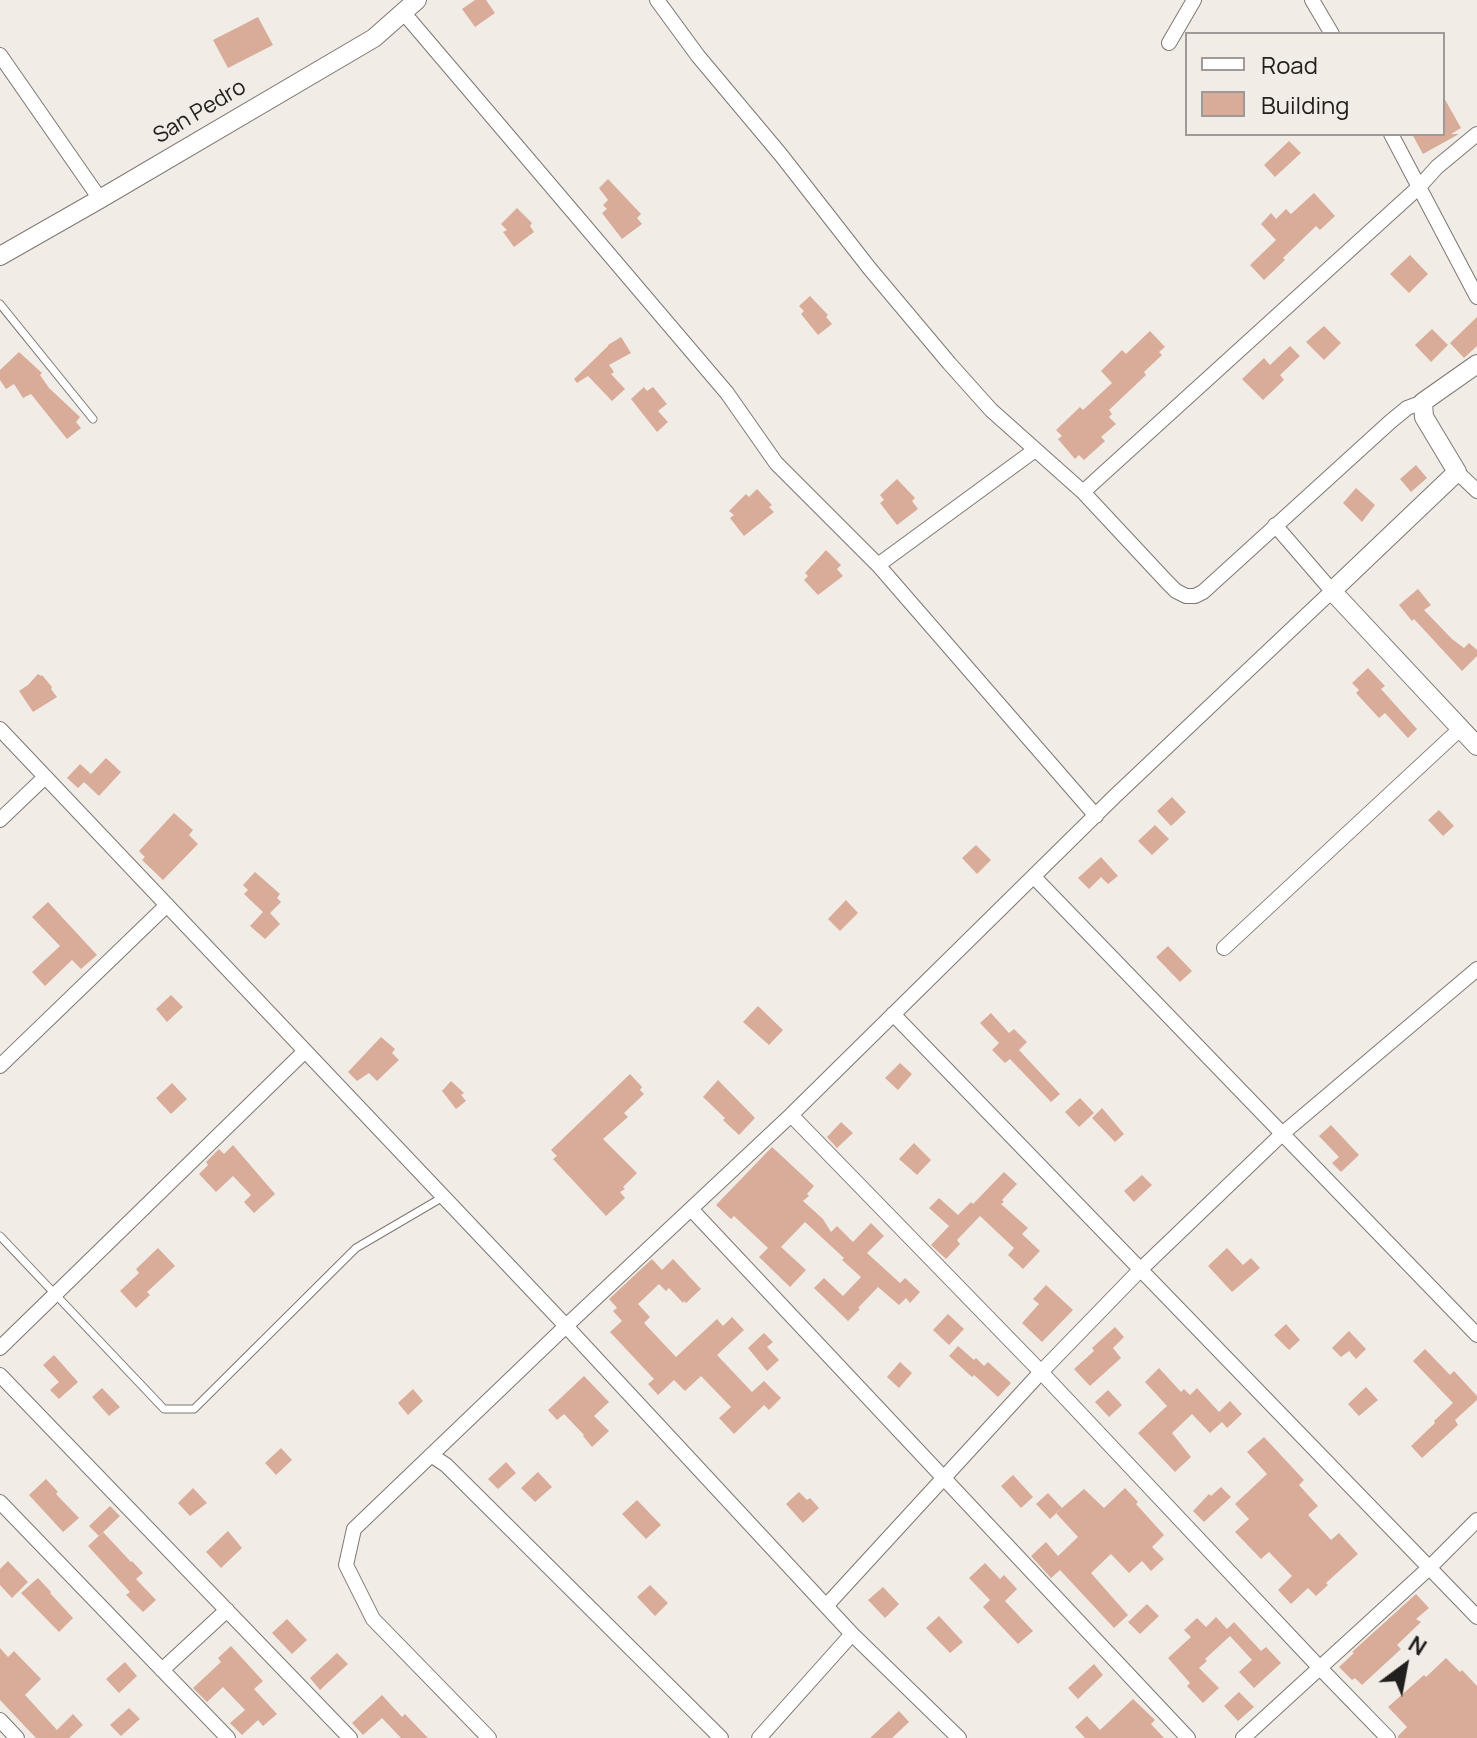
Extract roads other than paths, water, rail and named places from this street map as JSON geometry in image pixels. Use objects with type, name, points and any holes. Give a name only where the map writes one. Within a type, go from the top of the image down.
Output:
[{"type":"street","points":[[657,0],[698,56],[861,257],[991,410],[1083,492],[1167,582],[1186,596],[1203,592],[1407,408],[1423,402],[1477,364]]},
{"type":"street","points":[[1169,43],[1194,0]]},
{"type":"street","points":[[1312,0],[1331,32]]},
{"type":"street","points":[[410,6],[727,393],[776,463],[878,565],[1096,816]]},
{"type":"street","name":"San Pedro","points":[[0,256],[374,38],[410,6]]},
{"type":"street","points":[[0,55],[100,199]]},
{"type":"street","points":[[1083,492],[1419,187],[1437,167],[1477,134]]},
{"type":"street","points":[[1392,136],[1477,297]]},
{"type":"street","points":[[1423,402],[1424,417],[1457,472],[1477,491]]},
{"type":"street","points":[[878,565],[1035,450]]},
{"type":"street","points":[[489,1738],[373,1619],[346,1565],[354,1529],[791,1115],[1096,816],[1457,472]]},
{"type":"street","points":[[1275,525],[1332,591],[1477,746]]},
{"type":"street","points":[[0,729],[566,1326],[852,1634],[959,1738]]},
{"type":"street","points":[[1224,948],[1460,729]]},
{"type":"street","points":[[0,820],[45,777]]},
{"type":"street","points":[[1034,877],[1477,1335]]},
{"type":"street","points":[[0,1066],[167,905]]},
{"type":"street","points":[[826,1606],[1041,1372],[1141,1269],[1282,1134],[1477,969]]},
{"type":"street","points":[[893,1014],[1477,1617]]},
{"type":"street","points":[[0,1348],[305,1051]]},
{"type":"street","points":[[791,1115],[1041,1372],[1388,1738]]},
{"type":"street","points":[[691,1209],[1188,1738]]},
{"type":"street","points":[[0,1375],[350,1738]]},
{"type":"street","points":[[431,1455],[446,1465],[721,1738]]},
{"type":"street","points":[[0,1502],[228,1738]]},
{"type":"street","points":[[1243,1738],[1429,1568],[1477,1520]]},
{"type":"street","points":[[162,1670],[227,1610]]},
{"type":"street","points":[[759,1738],[852,1634]]},
{"type":"street","points":[[0,1720],[17,1738]]},
{"type":"lane","points":[[0,304],[93,419]]},
{"type":"lane","points":[[0,1236],[164,1409],[194,1409],[356,1248],[443,1197]]}]
